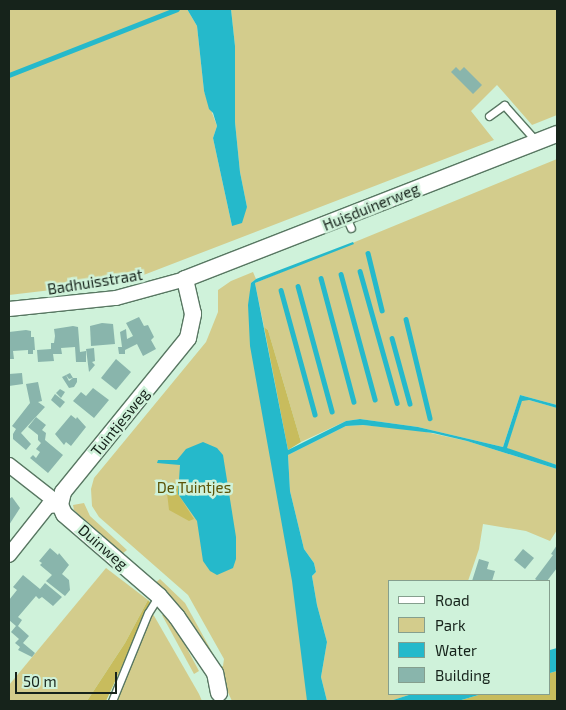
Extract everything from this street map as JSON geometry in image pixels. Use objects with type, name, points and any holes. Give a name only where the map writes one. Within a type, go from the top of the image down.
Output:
[{"type":"street","name":"Huisduinerweg","points":[[185,279],[349,222],[557,134]]},
{"type":"street","name":"Badhuisstraat","points":[[9,310],[116,298],[185,279]]},
{"type":"street","name":"Tuintjesweg","points":[[60,505],[63,492],[188,338],[193,314],[185,279]]},
{"type":"street","points":[[9,465],[60,505]]},
{"type":"street","points":[[9,555],[48,506],[60,505]]},
{"type":"street","name":"Duinweg","points":[[60,505],[64,514],[159,596],[177,617],[215,673],[221,697]]},
{"type":"lane","points":[[489,116],[504,104],[537,142]]},
{"type":"lane","points":[[112,701],[148,612],[159,596]]},
{"type":"green space","points":[[9,9],[187,9],[197,26],[204,91],[217,126],[213,138],[232,226],[247,207],[240,172],[235,122],[235,46],[231,9],[557,9],[557,115],[532,125],[497,85],[471,111],[494,140],[128,281],[9,295]]},
{"type":"green space","points":[[557,159],[557,405],[520,395],[503,447],[418,427],[360,419],[346,421],[301,442],[268,330],[264,327],[255,283]]},
{"type":"green space","name":"De Tuintjes","points":[[253,272],[256,279],[251,283],[250,293],[311,701],[232,701],[217,669],[223,666],[224,659],[188,595],[99,517],[92,506],[91,489],[94,478],[206,342],[218,312],[218,290],[231,281]]},
{"type":"green space","points":[[522,400],[529,400],[557,408],[557,465],[506,449]]},
{"type":"green space","points":[[363,425],[417,430],[467,441],[557,469],[557,530],[550,541],[526,531],[483,524],[479,549],[468,580],[388,580],[388,695],[409,695],[390,701],[327,701],[321,677],[327,642],[317,605],[312,576],[316,572],[314,563],[304,549],[290,491],[288,455],[346,426]]},
{"type":"green space","points":[[84,503],[90,516],[127,550],[122,554],[74,510],[73,505]]},
{"type":"green space","points":[[106,568],[148,600],[125,643],[87,701],[9,701],[9,685]]},
{"type":"green space","points":[[160,579],[185,603],[217,661],[155,583]]},
{"type":"green space","points":[[153,614],[199,694],[202,701],[117,701]]},
{"type":"green space","points":[[162,615],[167,615],[177,630],[199,671],[194,674]]},
{"type":"shaded area","points":[[264,327],[268,330],[301,442],[288,450]]},
{"type":"shaded area","points":[[179,482],[178,494],[194,519],[189,521],[169,510],[166,484]]},
{"type":"shaded area","points":[[148,600],[151,603],[106,701],[87,701],[125,643]]},
{"type":"shaded area","points":[[557,671],[557,701],[458,701],[479,695],[551,695],[551,673]]},
{"type":"water","points":[[187,9],[231,9],[235,46],[235,122],[240,172],[247,207],[242,223],[232,226],[213,138],[217,126],[213,113],[209,109],[204,91],[197,26]]},
{"type":"water","points":[[353,242],[354,244],[255,283],[288,450],[346,421],[360,419],[418,427],[503,447],[520,395],[557,405],[557,408],[529,400],[522,401],[507,448],[557,465],[557,469],[467,441],[433,433],[363,425],[346,426],[288,455],[290,491],[304,549],[314,563],[316,572],[312,576],[317,605],[327,642],[321,677],[327,701],[307,701],[292,581],[250,346],[248,305],[251,283],[256,279]]},
{"type":"water","points":[[203,442],[217,448],[223,455],[236,537],[236,559],[233,568],[217,575],[210,571],[203,561],[197,521],[178,494],[180,465],[157,463],[158,460],[177,460],[186,449]]},
{"type":"water","points":[[557,648],[557,671],[551,673],[551,650]]},
{"type":"water","points":[[409,695],[479,695],[458,701],[390,701]]},
{"type":"building","points":[[456,67],[460,71],[464,67],[482,85],[473,94],[451,72]]},
{"type":"building","points":[[139,317],[144,326],[148,325],[154,337],[151,340],[156,349],[143,356],[137,344],[125,350],[125,354],[119,354],[118,347],[122,347],[120,332],[126,329],[127,339],[133,336],[126,323]]},
{"type":"building","points":[[102,323],[113,324],[115,344],[91,346],[90,326]]},
{"type":"building","points":[[78,327],[80,352],[86,351],[86,362],[76,362],[75,347],[61,348],[62,354],[53,354],[54,361],[38,362],[37,350],[51,349],[51,343],[54,343],[54,329]]},
{"type":"building","points":[[31,331],[31,337],[34,337],[35,350],[33,350],[33,354],[28,354],[28,350],[13,351],[14,359],[9,359],[9,332]]},
{"type":"building","points":[[94,348],[95,361],[92,362],[95,365],[89,372],[86,349]]},
{"type":"building","points":[[116,359],[131,372],[116,390],[101,378]]},
{"type":"building","points":[[22,373],[23,384],[9,386],[9,374]]},
{"type":"building","points":[[70,373],[73,378],[69,379],[66,375]]},
{"type":"building","points":[[66,375],[69,381],[77,378],[74,387],[69,388],[62,377]]},
{"type":"building","points":[[38,382],[42,401],[38,402],[45,407],[21,433],[31,444],[26,450],[13,439],[16,429],[12,426],[30,403],[26,384]]},
{"type":"building","points":[[93,388],[109,400],[94,418],[73,401],[81,392],[86,396]]},
{"type":"building","points":[[60,389],[65,392],[61,398],[56,393]]},
{"type":"building","points":[[55,394],[65,402],[60,408],[51,400]]},
{"type":"building","points":[[71,415],[76,419],[77,417],[86,427],[71,446],[66,442],[64,445],[55,434]]},
{"type":"building","points":[[36,417],[46,425],[42,430],[46,433],[45,440],[63,455],[48,473],[30,458],[33,455],[36,458],[40,452],[36,449],[41,443],[38,440],[38,435],[28,427]]},
{"type":"building","points":[[12,497],[20,508],[9,525],[9,499]]},
{"type":"building","points":[[557,545],[557,568],[548,580],[536,580],[535,579],[553,555],[551,554]]},
{"type":"building","points":[[50,548],[58,555],[59,553],[69,565],[62,574],[69,580],[70,590],[65,596],[46,581],[52,575],[40,565],[42,563],[39,561]]},
{"type":"building","points":[[523,549],[534,558],[525,569],[514,560]]},
{"type":"building","points":[[479,559],[489,562],[487,569],[495,571],[492,580],[472,580]]},
{"type":"building","points":[[23,575],[40,589],[45,583],[62,597],[53,606],[42,597],[39,599],[36,596],[18,617],[22,620],[18,626],[29,636],[23,643],[35,653],[32,657],[18,650],[20,647],[15,643],[19,639],[11,632],[16,626],[9,620],[9,600],[17,590],[13,587]]},
{"type":"waterway","points":[[9,75],[177,9]]},
{"type":"waterway","points":[[368,253],[382,310]]},
{"type":"waterway","points":[[360,271],[397,403]]},
{"type":"waterway","points":[[341,274],[375,399]]},
{"type":"waterway","points":[[321,278],[354,402]]},
{"type":"waterway","points":[[298,286],[332,411]]},
{"type":"waterway","points":[[281,290],[315,414]]},
{"type":"waterway","points":[[406,319],[430,418]]},
{"type":"waterway","points":[[392,338],[410,404]]}]
